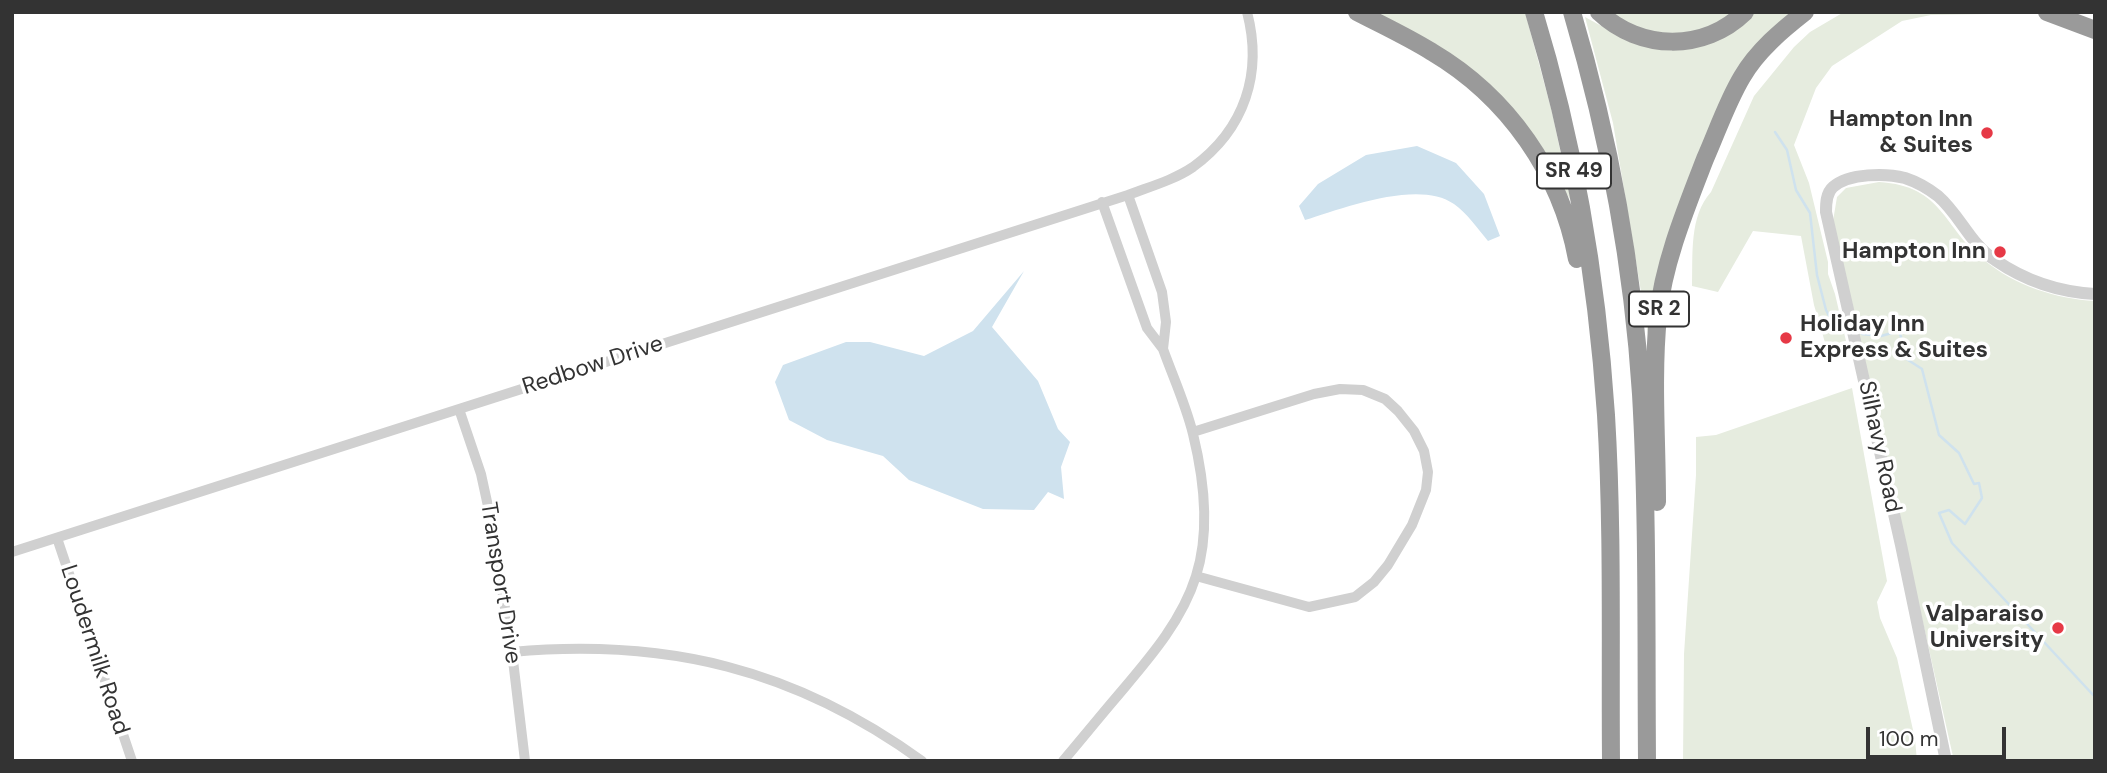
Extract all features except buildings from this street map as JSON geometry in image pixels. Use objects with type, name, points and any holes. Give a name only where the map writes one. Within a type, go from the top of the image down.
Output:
[{"type":"highway","name":"SR 2","points":[[1357,12],[1433,52],[1472,80],[1509,115],[1537,154],[1558,195],[1573,237],[1585,298],[1599,333],[1606,414],[1611,761]]},
{"type":"highway","name":"SR 49","points":[[1534,12],[1569,146],[1599,333]]},
{"type":"highway","name":"SR 49","points":[[1572,12],[1594,94],[1615,193],[1630,289],[1641,392],[1645,484],[1646,645]]},
{"type":"highway","points":[[1600,12],[1616,26],[1643,39],[1683,42],[1710,35],[1745,12]]},
{"type":"highway","name":"SR 2","points":[[1647,761],[1646,645],[1656,599],[1658,315],[1685,210],[1721,120],[1743,76],[1768,44],[1805,12]]},
{"type":"highway","points":[[2047,12],[2095,30]]},
{"type":"street","name":"Redbow Drive","points":[[12,552],[1163,182],[1191,168],[1215,147],[1242,109],[1251,83],[1253,54],[1247,12]]},
{"type":"street","name":"Silhavy Road","points":[[1947,761],[1826,212],[1828,194],[1833,187],[1861,176],[1906,178],[1927,188],[1947,205],[1973,240],[1994,260],[2046,286],[2095,295]]},
{"type":"street","points":[[1128,195],[1163,292],[1166,322],[1163,349]]},
{"type":"street","points":[[1063,761],[1151,656],[1181,610],[1196,576],[1202,544],[1204,505],[1193,432],[1163,349],[1147,328],[1102,202]]},
{"type":"street","points":[[1193,432],[1314,394],[1340,389],[1363,390],[1385,399],[1414,431],[1424,451],[1428,472],[1426,490],[1412,525],[1383,572],[1355,597],[1310,607],[1196,576]]},
{"type":"street","name":"Transport Drive","points":[[460,409],[481,474],[491,520],[512,652],[525,761]]},
{"type":"street","name":"Loudermilk Road","points":[[57,538],[132,761]]},
{"type":"street","points":[[512,652],[587,647],[631,649],[735,667],[798,691],[856,718],[922,761]]},
{"type":"shaded area","points":[[1375,12],[1525,12],[1552,112],[1571,201],[1534,136]]},
{"type":"shaded area","points":[[1606,12],[1733,12],[1722,21],[1684,35],[1646,33]]},
{"type":"shaded area","points":[[1751,12],[1795,12],[1768,35],[1691,183],[1651,352],[1613,123],[1585,17],[1616,34],[1661,48]]},
{"type":"shaded area","points":[[1844,12],[1990,14],[1931,15],[1902,21],[1832,66],[1816,88],[1794,145],[1809,183],[1828,262],[1828,274],[1846,341],[1826,346],[1814,305],[1801,236],[1753,231],[1718,292],[1692,286],[1693,249],[1699,212],[1711,192],[1754,96],[1794,47],[1810,32]]},
{"type":"shaded area","points":[[1879,182],[1917,191],[1930,200],[1970,247],[2009,277],[2051,294],[2095,301],[2095,761],[1954,761],[1833,221],[1837,197],[1846,188]]},
{"type":"shaded area","points":[[1852,388],[1887,581],[1877,602],[1880,618],[1897,658],[1915,739],[1917,761],[1683,761],[1684,654],[1696,437],[1716,435]]},
{"type":"water","points":[[1417,146],[1456,163],[1484,194],[1500,236],[1488,241],[1468,216],[1454,204],[1439,197],[1421,194],[1381,198],[1305,220],[1299,206],[1318,184],[1366,155]]},
{"type":"water","points":[[1024,271],[992,327],[1038,381],[1058,429],[1070,442],[1061,467],[1064,499],[1048,492],[1034,510],[983,509],[909,480],[883,456],[827,440],[789,420],[775,382],[783,365],[846,342],[870,342],[924,356],[973,331]]},
{"type":"waterway","points":[[1775,132],[1787,150],[1796,190],[1810,213],[1817,275],[1826,310],[1837,331],[1840,331]]},
{"type":"waterway","points":[[1862,334],[1881,336],[1899,331],[1905,358],[1922,369],[1939,435],[1959,453],[1974,484],[1979,483],[1982,498],[1965,524],[1949,510],[1939,513],[1952,543],[2095,697]]},
{"type":"waterway","points":[[2094,761],[2095,739]]},
{"type":"place","name":"Hampton Inn & Suites","points":[[1987,133]]},
{"type":"place","name":"Hampton Inn","points":[[2000,252]]},
{"type":"place","name":"Holiday Inn Express & Suites","points":[[1786,338]]},
{"type":"place","name":"Valparaiso University","points":[[2058,628]]}]
